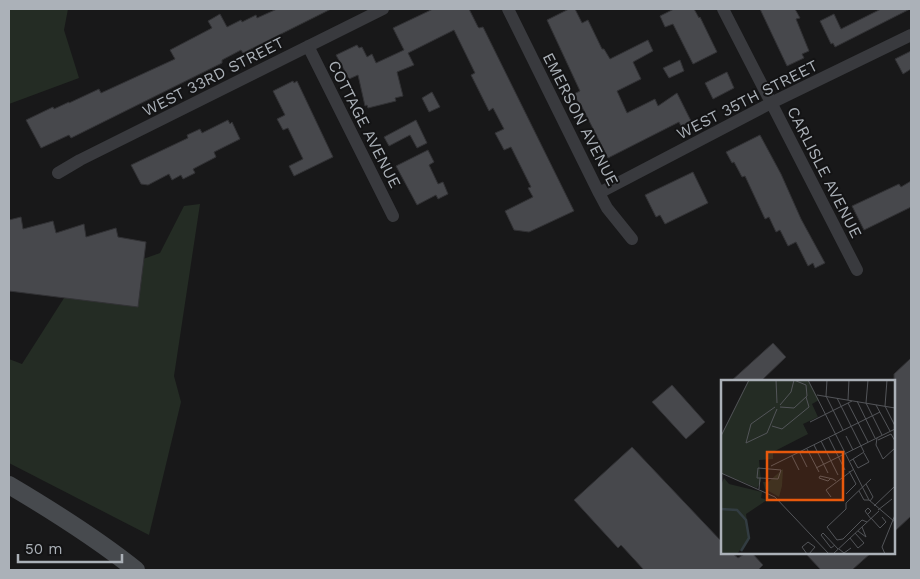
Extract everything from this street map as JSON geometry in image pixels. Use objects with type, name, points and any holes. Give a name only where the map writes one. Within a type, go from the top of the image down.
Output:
[{"type":"main road","points":[[9,486],[75,525],[136,570]]},
{"type":"street","name":"WEST 33RD STREET","points":[[58,173],[88,156],[383,9]]},
{"type":"street","name":"EMERSON AVENUE","points":[[508,9],[599,193],[632,239]]},
{"type":"street","name":"CARLISLE AVENUE","points":[[723,9],[857,270]]},
{"type":"street","name":"WEST 35TH STREET","points":[[599,193],[771,104],[911,35]]},
{"type":"street","name":"COTTAGE AVENUE","points":[[308,46],[393,216]]},
{"type":"shaded area","points":[[9,9],[68,9],[64,30],[79,78],[9,104]]},
{"type":"shaded area","points":[[200,204],[174,376],[181,402],[149,535],[9,463],[9,359],[22,364],[73,284],[160,253],[184,206]]},
{"type":"building","points":[[277,9],[331,9],[243,53],[241,50],[222,60],[222,63],[71,138],[69,135],[41,148],[26,120],[99,89],[101,93],[175,59],[170,50],[212,28],[208,21],[220,14],[227,27],[241,20],[242,22],[256,15],[257,18]]},
{"type":"building","points":[[433,9],[469,9],[478,27],[483,27],[574,211],[529,232],[514,230],[505,211],[533,197],[528,188],[531,187],[511,147],[504,150],[495,133],[504,129],[493,108],[489,111],[471,75],[475,73],[454,30],[408,53],[414,65],[397,72],[403,96],[395,98],[396,101],[368,108],[367,105],[365,106],[358,75],[349,79],[336,55],[357,45],[359,48],[362,47],[367,57],[372,54],[376,63],[404,50],[393,28]]},
{"type":"building","points":[[569,9],[575,9],[582,23],[588,20],[602,49],[604,49],[610,59],[648,40],[653,51],[633,62],[641,79],[617,91],[627,113],[655,99],[658,106],[677,93],[691,121],[681,126],[679,122],[608,158],[574,94],[580,91],[547,20]]},
{"type":"building","points":[[674,9],[694,9],[700,17],[717,52],[693,64],[673,24],[665,27],[660,16]]},
{"type":"building","points":[[760,9],[795,9],[800,18],[796,19],[809,51],[802,54],[804,58],[787,66]]},
{"type":"building","points":[[881,9],[910,9],[835,47],[833,43],[831,44],[820,21],[834,14],[841,29]]},
{"type":"building","points":[[911,51],[911,69],[903,74],[895,59]]},
{"type":"building","points":[[680,60],[684,71],[669,78],[663,68]]},
{"type":"building","points":[[727,72],[734,88],[713,99],[705,83]]},
{"type":"building","points":[[293,81],[294,83],[297,81],[333,157],[294,176],[289,166],[303,159],[288,128],[283,130],[277,119],[285,115],[273,91]]},
{"type":"building","points":[[432,92],[440,107],[429,112],[422,98]]},
{"type":"building","points":[[228,120],[230,124],[232,122],[240,139],[214,152],[216,157],[193,169],[195,173],[183,179],[181,175],[172,180],[169,174],[148,185],[141,184],[131,165],[188,138],[187,135],[200,129],[202,133]]},
{"type":"building","points":[[416,120],[427,143],[417,148],[410,135],[389,146],[384,137]]},
{"type":"building","points":[[760,135],[825,263],[815,268],[813,263],[808,266],[796,242],[788,246],[780,230],[776,232],[769,217],[765,219],[745,176],[742,177],[726,152]]},
{"type":"building","points":[[428,150],[434,162],[429,165],[438,184],[443,182],[448,194],[438,199],[436,195],[417,205],[396,166]]},
{"type":"building","points":[[693,172],[708,203],[665,224],[660,215],[656,217],[645,195]]},
{"type":"building","points":[[911,181],[911,207],[864,230],[852,206],[899,184],[901,187]]},
{"type":"building","points":[[21,217],[23,229],[53,221],[56,233],[84,224],[86,237],[116,228],[118,237],[146,242],[138,307],[9,291],[9,220]]},
{"type":"building","points":[[773,343],[786,357],[762,380],[732,380]]},
{"type":"building","points":[[911,358],[911,516],[895,531],[895,380],[894,374]]},
{"type":"building","points":[[672,385],[705,422],[686,439],[652,402]]},
{"type":"building","points":[[632,447],[721,541],[721,554],[733,554],[738,558],[744,554],[753,554],[763,565],[758,570],[644,570],[621,545],[618,548],[574,500]]},
{"type":"building","points":[[806,554],[870,554],[852,570],[821,570]]}]
